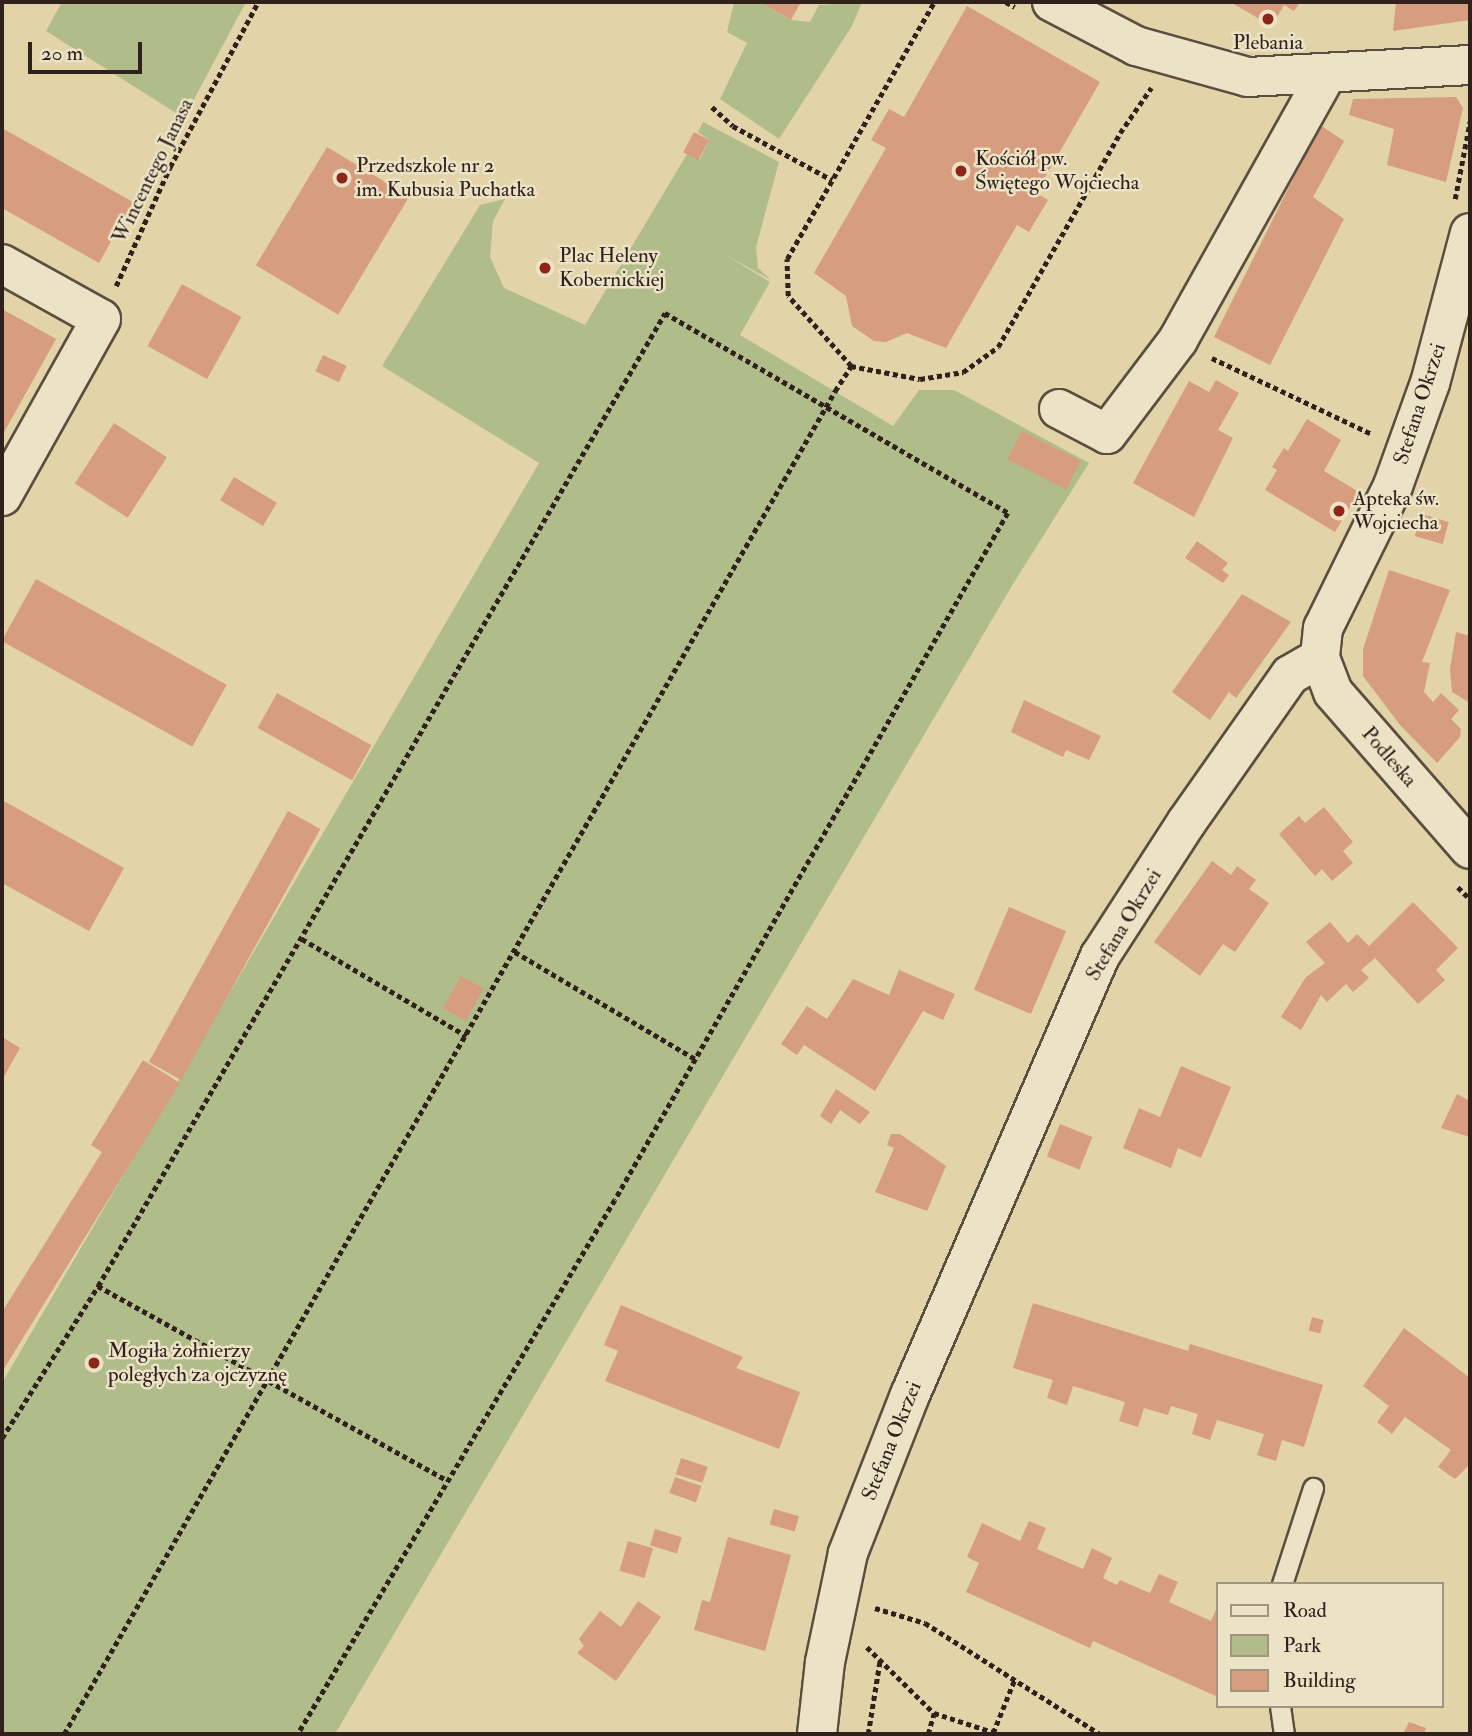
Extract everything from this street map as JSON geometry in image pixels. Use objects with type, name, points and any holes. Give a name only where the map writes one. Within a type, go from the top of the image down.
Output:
[{"type":"street","points":[[1052,2],[1136,46],[1248,77],[1326,75],[1470,65]]},
{"type":"street","points":[[1059,409],[1107,434],[1178,340],[1326,75]]},
{"type":"street","name":"Stefana Okrzei","points":[[817,1734],[825,1662],[848,1553],[910,1395],[1100,956],[1186,823],[1290,675],[1320,658],[1323,628],[1393,486],[1430,383],[1470,233]]},
{"type":"street","points":[[2,264],[101,319],[2,496]]},
{"type":"street","name":"Podleska","points":[[1320,658],[1333,692],[1470,849]]},
{"type":"lane","points":[[1283,1582],[1313,1488]]},
{"type":"lane","points":[[1280,1708],[1284,1734]]},
{"type":"path","name":"Wincentego Janasa","points":[[101,319],[170,167],[258,2]]},
{"type":"path","points":[[934,2],[787,259],[788,296],[851,366],[920,379],[963,372],[998,347],[1120,133],[1155,81]]},
{"type":"path","points":[[712,107],[733,126],[832,180]]},
{"type":"path","points":[[2,1438],[98,1286],[665,313],[1008,513],[695,1059],[298,1734]]},
{"type":"path","points":[[1178,340],[1375,436]]},
{"type":"path","points":[[64,1734],[851,366]]},
{"type":"path","points":[[301,939],[467,1036]]},
{"type":"path","points":[[515,952],[695,1059]]},
{"type":"path","points":[[98,1286],[446,1480]]},
{"type":"path","points":[[864,1605],[925,1623],[1100,1734]]},
{"type":"path","points":[[857,1638],[934,1713],[993,1733],[1014,1681]]},
{"type":"path","points":[[868,1734],[880,1660]]},
{"type":"path","points":[[928,1734],[934,1713]]},
{"type":"green space","points":[[62,2],[246,2],[184,118],[46,31]]},
{"type":"green space","points":[[734,2],[760,2],[791,20],[810,22],[819,5],[862,2],[852,26],[779,139],[720,99],[747,43],[727,32]]},
{"type":"green space","points":[[703,122],[779,162],[756,247],[758,268],[771,280],[724,254],[770,282],[740,335],[893,426],[919,390],[954,390],[1089,463],[1013,584],[335,1734],[2,1734],[2,1383],[539,463],[382,366],[480,205],[505,199],[493,221],[490,257],[504,288],[585,325],[687,154],[700,159],[709,140],[698,132]]},
{"type":"building","points":[[760,2],[801,2],[791,20]]},
{"type":"building","name":"Plebania","points":[[1230,2],[1300,2],[1294,11],[1284,5],[1272,26]]},
{"type":"building","points":[[1396,2],[1470,2],[1470,20],[1393,31]]},
{"type":"building","name":"Kościół pw. Świętego Wojciecha","points":[[967,6],[1100,82],[1036,193],[1048,200],[1029,232],[1017,225],[946,348],[907,333],[886,342],[874,341],[852,326],[846,296],[814,273],[886,148],[871,140],[889,109],[904,117]]},
{"type":"building","points":[[1456,97],[1463,108],[1446,182],[1387,165],[1394,129],[1349,115],[1353,99]]},
{"type":"building","points":[[1320,125],[1344,141],[1313,197],[1344,219],[1270,365],[1214,337]]},
{"type":"building","points":[[2,128],[133,202],[99,263],[2,208]]},
{"type":"building","points":[[694,132],[709,140],[698,160],[683,152]]},
{"type":"building","points":[[327,147],[409,196],[338,315],[256,265]]},
{"type":"building","points":[[182,284],[241,317],[207,379],[148,346]]},
{"type":"building","points":[[2,309],[56,339],[2,436]]},
{"type":"building","points":[[323,355],[347,366],[339,382],[315,371]]},
{"type":"building","points":[[1216,380],[1239,393],[1218,430],[1233,438],[1194,517],[1133,483],[1189,381],[1209,392]]},
{"type":"building","points":[[1307,419],[1341,440],[1324,471],[1359,492],[1335,532],[1265,490],[1277,470],[1272,467],[1284,448],[1288,451]]},
{"type":"building","points":[[114,423],[167,457],[128,518],[75,483]]},
{"type":"building","points":[[1022,431],[1081,461],[1066,489],[1007,460]]},
{"type":"building","points":[[234,477],[277,503],[263,526],[220,500]]},
{"type":"building","points":[[1421,514],[1449,522],[1443,544],[1415,536]]},
{"type":"building","points":[[1197,541],[1228,563],[1222,570],[1229,575],[1223,583],[1185,558]]},
{"type":"building","points":[[1389,570],[1450,590],[1422,662],[1430,663],[1424,692],[1433,702],[1441,693],[1459,710],[1451,719],[1461,729],[1460,737],[1437,763],[1400,725],[1363,676],[1363,649]]},
{"type":"building","points":[[36,579],[227,685],[192,747],[2,641]]},
{"type":"building","points":[[1242,594],[1291,622],[1236,698],[1229,692],[1210,720],[1172,692]]},
{"type":"building","points":[[1456,632],[1470,636],[1470,703],[1452,692],[1450,669]]},
{"type":"building","points":[[277,693],[371,745],[352,780],[258,728]]},
{"type":"building","points":[[1024,700],[1101,736],[1089,760],[1066,750],[1063,757],[1011,732]]},
{"type":"building","points":[[2,800],[124,868],[89,931],[2,883]]},
{"type":"building","points":[[1324,807],[1353,842],[1343,851],[1353,863],[1332,881],[1322,869],[1315,876],[1279,834],[1299,816],[1305,823]]},
{"type":"building","points":[[288,811],[320,829],[181,1080],[149,1062]]},
{"type":"building","points":[[1212,861],[1231,875],[1237,866],[1256,880],[1249,889],[1269,903],[1235,952],[1223,944],[1200,976],[1154,942]]},
{"type":"building","points":[[1413,902],[1458,948],[1436,970],[1445,980],[1418,1004],[1375,958],[1361,970],[1369,978],[1353,992],[1346,984],[1327,1002],[1321,995],[1301,1030],[1281,1017],[1306,977],[1325,963],[1306,942],[1330,922],[1348,943],[1357,934],[1369,946]]},
{"type":"building","points":[[1009,907],[1066,931],[1031,1014],[974,990]]},
{"type":"building","points":[[899,970],[955,994],[943,1020],[923,1011],[875,1091],[804,1045],[797,1055],[781,1044],[807,1006],[827,1019],[853,979],[889,995]]},
{"type":"building","points":[[461,976],[484,989],[466,1021],[443,1008]]},
{"type":"building","points":[[2,1037],[20,1048],[2,1080]]},
{"type":"building","points":[[143,1060],[180,1083],[2,1372],[2,1312],[102,1152],[91,1145]]},
{"type":"building","points":[[1181,1066],[1231,1087],[1201,1158],[1178,1148],[1171,1168],[1123,1148],[1139,1108],[1160,1117]]},
{"type":"building","points":[[836,1089],[870,1112],[860,1124],[840,1110],[831,1124],[820,1116]]},
{"type":"building","points":[[1457,1094],[1470,1101],[1470,1137],[1441,1128]]},
{"type":"building","points":[[1060,1124],[1092,1137],[1079,1170],[1047,1156]]},
{"type":"building","points":[[891,1134],[900,1134],[946,1166],[927,1211],[875,1192],[894,1148],[887,1145]]},
{"type":"building","points":[[1033,1303],[1188,1351],[1190,1344],[1323,1385],[1304,1447],[1282,1440],[1276,1461],[1257,1455],[1264,1434],[1217,1420],[1210,1440],[1192,1434],[1198,1414],[1171,1406],[1168,1415],[1144,1408],[1138,1427],[1119,1421],[1125,1402],[1073,1386],[1067,1405],[1047,1398],[1053,1380],[1013,1368]]},
{"type":"building","points":[[621,1305],[743,1357],[736,1368],[800,1392],[779,1449],[605,1381],[618,1351],[604,1345]]},
{"type":"building","points":[[1312,1317],[1324,1320],[1320,1333],[1309,1331]]},
{"type":"building","points":[[1404,1328],[1470,1378],[1470,1464],[1455,1479],[1438,1467],[1451,1450],[1405,1417],[1392,1434],[1377,1422],[1389,1406],[1363,1386]]},
{"type":"building","points":[[681,1458],[708,1467],[702,1483],[676,1474]]},
{"type":"building","points":[[675,1477],[701,1486],[696,1502],[669,1493]]},
{"type":"building","points":[[774,1509],[799,1516],[795,1532],[770,1524]]},
{"type":"building","points":[[1029,1521],[1046,1528],[1037,1549],[1083,1569],[1092,1548],[1112,1558],[1103,1578],[1117,1585],[1120,1580],[1150,1593],[1159,1574],[1178,1582],[1169,1602],[1211,1621],[1216,1610],[1216,1696],[1093,1641],[1090,1648],[966,1592],[979,1563],[967,1557],[982,1523],[1020,1541]]},
{"type":"building","points":[[655,1529],[682,1537],[677,1553],[650,1545]]},
{"type":"building","points":[[728,1537],[791,1555],[765,1651],[694,1630],[702,1600],[710,1602]]},
{"type":"building","points":[[628,1541],[653,1548],[644,1578],[619,1571]]},
{"type":"building","points":[[638,1601],[661,1617],[616,1681],[577,1653],[584,1646],[579,1639],[600,1611],[621,1627]]},
{"type":"building","points":[[1409,1722],[1426,1728],[1424,1734],[1403,1734]]},
{"type":"place","name":"Plebania","points":[[1268,19]]},
{"type":"place","name":"Kościół pw. Świętego Wojciecha","points":[[961,171]]},
{"type":"place","name":"Przedszkole nr 2 im. Kubusia Puchatka","points":[[342,178]]},
{"type":"place","name":"Plac Heleny Kobernickiej","points":[[545,268]]},
{"type":"place","name":"Apteka św. Wojciecha","points":[[1339,511]]},
{"type":"place","name":"Mogiła żołnierzy poległych za ojczyznę","points":[[94,1363]]}]
